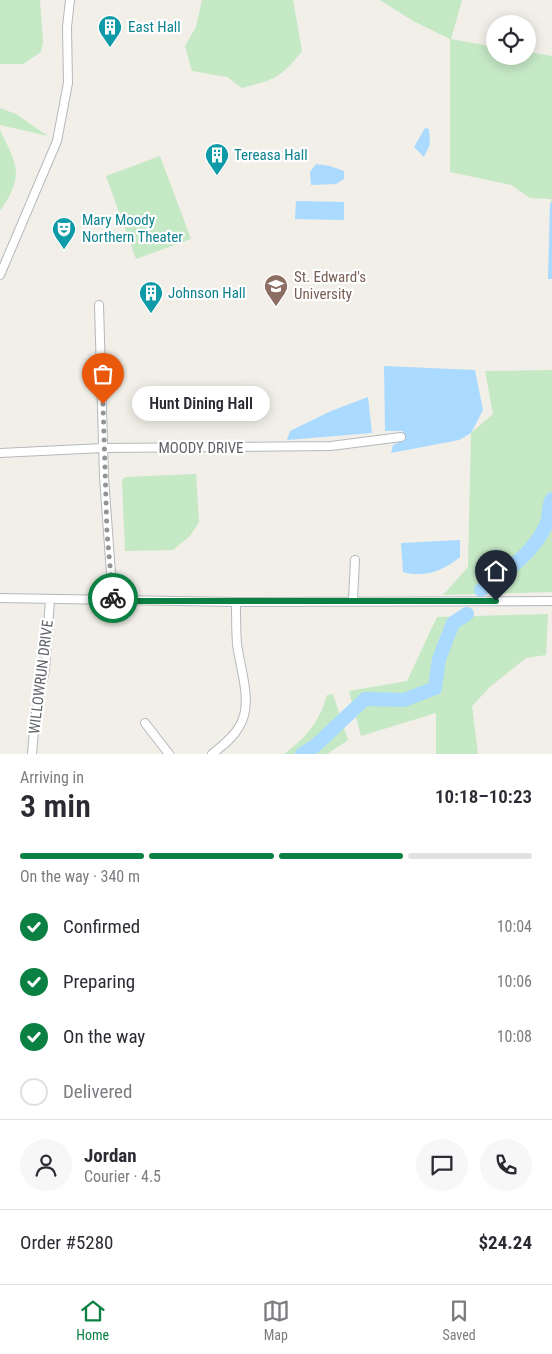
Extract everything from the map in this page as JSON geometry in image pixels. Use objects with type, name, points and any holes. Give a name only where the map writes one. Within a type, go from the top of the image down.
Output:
[{"type":"street","points":[[0,275],[57,141],[68,83],[67,28],[70,0]]},
{"type":"street","points":[[99,305],[107,533],[113,601]]},
{"type":"street","name":"MOODY DRIVE","points":[[0,453],[104,448],[331,446],[401,437]]},
{"type":"street","points":[[353,600],[355,560]]},
{"type":"street","points":[[0,598],[236,602],[353,600],[552,601]]},
{"type":"street","name":"WILLOWRUN DRIVE","points":[[32,754],[35,718],[45,669],[50,600]]},
{"type":"street","points":[[212,754],[230,740],[240,727],[245,711],[245,692],[236,627],[236,602]]},
{"type":"street","points":[[145,723],[169,754]]},
{"type":"green space","points":[[0,0],[40,0],[43,41],[41,52],[23,64],[0,64]]},
{"type":"green space","points":[[202,0],[293,0],[302,51],[276,77],[242,88],[227,77],[192,71],[185,46],[196,27]]},
{"type":"green space","points":[[380,0],[462,0],[451,39],[486,45],[486,65],[536,65],[536,53],[552,56],[552,244],[551,199],[530,198],[511,185],[450,172],[450,39],[413,21]]},
{"type":"green space","points":[[0,108],[16,114],[48,136],[0,125]]},
{"type":"green space","points":[[0,130],[11,153],[16,170],[13,188],[0,211]]},
{"type":"green space","points":[[160,156],[191,239],[136,259],[106,176]]},
{"type":"green space","points":[[552,370],[552,592],[443,595],[468,567],[471,433],[493,414],[485,371]]},
{"type":"green space","points":[[196,474],[199,522],[190,536],[173,550],[125,551],[122,480],[125,477]]},
{"type":"green space","points":[[548,614],[546,655],[526,658],[491,686],[472,706],[478,754],[436,754],[436,713],[361,736],[349,691],[407,681],[437,617]]},
{"type":"green space","points":[[333,694],[348,740],[327,754],[284,754],[299,742],[311,728],[320,713],[327,695]]},
{"type":"water","points":[[425,128],[429,129],[430,144],[424,157],[414,147]]},
{"type":"water","points":[[316,164],[344,171],[344,179],[336,184],[311,185],[310,172]]},
{"type":"water","points":[[296,201],[344,202],[344,220],[295,219]]},
{"type":"water","points":[[550,203],[552,203],[552,279],[548,279]]},
{"type":"water","points":[[384,366],[475,370],[483,410],[471,433],[459,440],[391,453],[393,445],[404,440],[403,431],[385,431]]},
{"type":"water","points":[[368,397],[372,433],[287,440],[290,431],[331,411]]},
{"type":"water","points":[[460,540],[460,557],[447,566],[426,574],[403,572],[401,543]]},
{"type":"waterway","points":[[481,590],[518,562],[534,545],[546,525],[552,499]]},
{"type":"waterway","points":[[302,754],[315,746],[365,699],[404,700],[435,688],[439,659],[453,623],[467,614]]},
{"type":"way so far","points":[[103,404],[104,477],[113,598]]},
{"type":"place","name":"East Hall","points":[[110,48]]},
{"type":"place","name":"Tereasa Hall","points":[[217,176]]},
{"type":"place","name":"Mary Moody Northern Theater","points":[[64,250]]},
{"type":"place","name":"St. Edward's University","points":[[276,307]]},
{"type":"place","name":"Johnson Hall","points":[[151,314]]},
{"type":"place","name":"Hunt Dining Hall","points":[[103,404]]},
{"type":"route","points":[[113,598],[113,601],[201,602],[496,601]]}]
